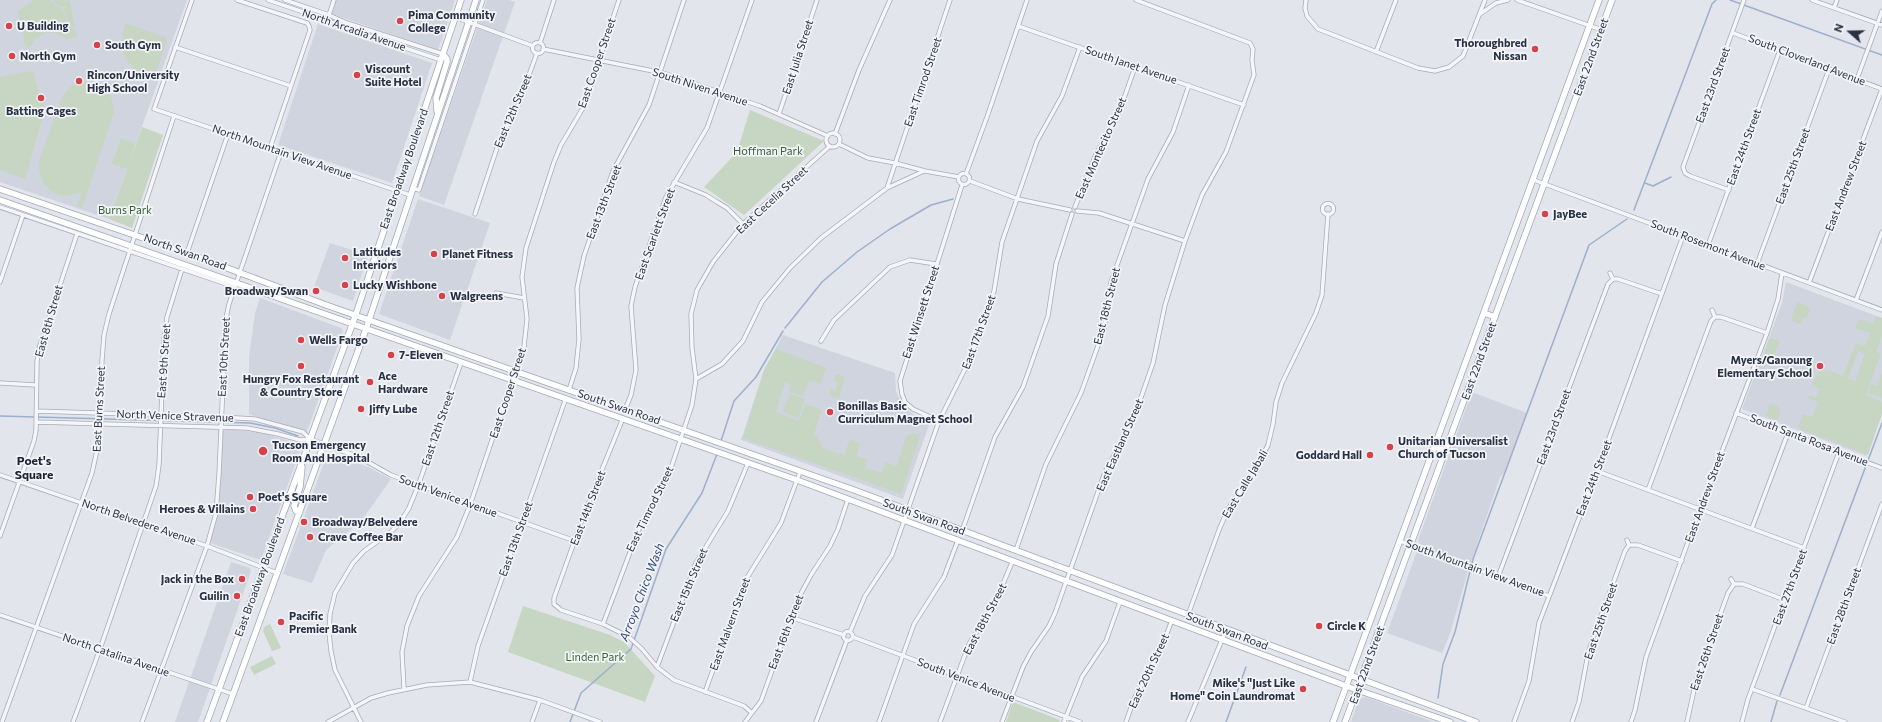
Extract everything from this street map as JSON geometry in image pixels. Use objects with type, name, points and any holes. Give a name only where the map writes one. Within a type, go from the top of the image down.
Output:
[{"type":"main road","name":"East Broadway Boulevard","points":[[207,722],[356,314],[461,0]]},
{"type":"main road","name":"East Broadway Boulevard","points":[[223,722],[366,329],[476,0]]},
{"type":"main road","name":"East 22nd Street","points":[[1333,722],[1534,180],[1599,0]]},
{"type":"main road","name":"East 22nd Street","points":[[1345,722],[1412,545],[1612,0]]},
{"type":"main road","points":[[437,116],[436,98],[447,62],[447,59],[442,57]]},
{"type":"main road","name":"North Swan Road","points":[[0,189],[135,234],[369,319]]},
{"type":"main road","name":"North Swan Road","points":[[0,200],[131,245],[235,285],[366,329]]},
{"type":"main road","points":[[1484,313],[1495,317]]},
{"type":"main road","name":"South Swan Road","points":[[369,319],[515,372],[685,430],[714,442],[1016,550],[1070,572],[1473,721]]},
{"type":"main road","name":"South Swan Road","points":[[366,329],[798,480],[1346,686],[1450,722]]},
{"type":"main road","points":[[1435,447],[1446,451]]},
{"type":"main road","points":[[299,513],[296,511],[294,506],[300,487],[303,459]]},
{"type":"street","points":[[192,0],[175,47],[291,86]]},
{"type":"street","points":[[237,0],[307,23],[310,30],[270,148]]},
{"type":"street","name":"North Arcadia Avenue","points":[[268,0],[399,46],[442,57]]},
{"type":"street","points":[[282,5],[284,0]]},
{"type":"street","name":"North Arcadia Avenue","points":[[284,0],[442,57]]},
{"type":"street","points":[[327,20],[334,0]]},
{"type":"street","name":"East Broadway Boulevard","points":[[412,188],[419,190],[483,0]]},
{"type":"street","points":[[455,17],[533,46],[540,43],[554,0]]},
{"type":"street","name":"East Cooper Street","points":[[404,689],[402,652],[411,613],[428,580],[457,537],[470,505],[524,347],[527,319],[522,277],[526,248],[554,162],[582,108],[619,0]]},
{"type":"street","name":"East 13th Street","points":[[569,390],[576,368],[579,339],[577,288],[584,256],[611,177],[649,105],[684,0]]},
{"type":"street","name":"East Scarlett Street","points":[[625,410],[631,395],[636,370],[631,306],[635,287],[666,197],[707,128],[752,0]]},
{"type":"street","name":"East Julia Street","points":[[779,114],[817,0]]},
{"type":"street","points":[[835,134],[859,70],[890,0]]},
{"type":"street","name":"East Timrod Street","points":[[887,188],[950,0]]},
{"type":"street","points":[[966,174],[1027,0]]},
{"type":"street","points":[[1136,0],[1246,41],[1253,47],[1257,44]]},
{"type":"street","points":[[1306,0],[1305,8],[1307,16],[1318,29],[1418,68],[1435,71],[1449,67],[1463,56],[1485,0]]},
{"type":"street","points":[[1376,52],[1396,0]]},
{"type":"street","points":[[1479,15],[1496,3],[1508,0]]},
{"type":"street","points":[[1517,0],[1602,30]]},
{"type":"street","name":"East 23rd Street","points":[[1683,170],[1683,165],[1744,0]]},
{"type":"street","points":[[1812,0],[1882,25]]},
{"type":"street","points":[[1834,8],[1837,0]]},
{"type":"street","points":[[1857,79],[1882,11]]},
{"type":"street","name":"South Janet Avenue","points":[[1018,26],[1244,105]]},
{"type":"street","name":"South Cloverland Avenue","points":[[1733,32],[1882,89]]},
{"type":"street","points":[[399,46],[401,41]]},
{"type":"street","points":[[533,46],[533,49],[537,53],[540,53],[543,49],[543,45],[540,43]]},
{"type":"street","name":"North Mountain View Avenue","points":[[175,47],[154,109],[410,195]]},
{"type":"street","name":"East 17th Street","points":[[850,632],[865,596],[892,555],[939,421],[972,355],[994,291],[1002,242],[1037,141],[1062,96],[1080,47]]},
{"type":"street","name":"East Eastland Street","points":[[1002,722],[1025,662],[1049,626],[1070,572],[1105,472],[1128,430],[1153,363],[1165,305],[1185,241],[1202,195],[1226,152],[1254,75],[1252,60],[1253,47]]},
{"type":"street","name":"South Niven Avenue","points":[[543,49],[660,72],[779,114],[828,136]]},
{"type":"street","name":"East 24th Street","points":[[1708,245],[1780,50]]},
{"type":"street","name":"East 12th Street","points":[[475,214],[498,145],[517,108],[537,53]]},
{"type":"street","name":"East Montecito Street","points":[[1075,207],[1096,154],[1117,118],[1136,67]]},
{"type":"street","name":"East 25th Street","points":[[1757,264],[1829,69]]},
{"type":"street","name":"East 18th Street","points":[[1016,550],[1046,464],[1081,393],[1104,329],[1111,282],[1148,179],[1173,132],[1189,85]]},
{"type":"street","name":"East Andrew Street","points":[[1809,283],[1882,89]]},
{"type":"street","name":"East Burns Street","points":[[2,722],[83,502],[96,457],[104,335],[110,308],[174,116]]},
{"type":"street","points":[[187,253],[228,134]]},
{"type":"street","points":[[835,134],[828,136],[827,142],[830,146],[835,147],[839,144]]},
{"type":"street","points":[[835,134],[840,139],[839,144]]},
{"type":"street","points":[[839,144],[868,158],[959,177],[966,174]]},
{"type":"street","name":"East Cecelia Street","points":[[681,440],[692,405],[696,379],[692,348],[691,314],[697,290],[713,262],[743,224],[830,146]]},
{"type":"street","name":"East 10th Street","points":[[142,722],[207,546],[217,504],[224,331],[229,304],[281,152]]},
{"type":"street","points":[[1678,173],[1683,170],[1690,176],[1729,190]]},
{"type":"street","points":[[696,379],[722,364],[743,341],[762,302],[790,268],[821,238],[887,188],[925,171]]},
{"type":"street","points":[[966,174],[970,181],[1018,199],[1070,210],[1075,207],[1077,211]]},
{"type":"street","points":[[959,177],[959,182],[962,185],[966,185],[970,181]]},
{"type":"street","name":"South Rosemont Avenue","points":[[1534,180],[1882,310]]},
{"type":"street","points":[[674,182],[711,198],[727,208],[743,224]]},
{"type":"street","name":"East Winsett Street","points":[[939,421],[913,409],[905,402],[900,381],[962,185]]},
{"type":"street","name":"North Swan Road","points":[[0,207],[129,252],[235,285]]},
{"type":"street","points":[[1070,210],[1072,214]]},
{"type":"street","points":[[962,531],[995,437],[1024,386],[1048,316],[1056,264],[1072,214],[1077,211],[1099,213],[1185,241]]},
{"type":"street","name":"East Calle Jabali","points":[[1188,616],[1219,530],[1228,510],[1254,472],[1268,445],[1276,402],[1282,383],[1316,313],[1322,295],[1328,214]]},
{"type":"street","points":[[0,282],[23,215]]},
{"type":"street","points":[[1856,300],[1882,232]]},
{"type":"street","name":"East 8th Street","points":[[0,536],[34,441],[36,422],[37,361],[45,324],[77,234]]},
{"type":"street","name":"East 24th Street","points":[[1514,722],[1529,681],[1539,623],[1597,471],[1683,236]]},
{"type":"street","points":[[821,341],[834,320],[890,268],[910,260],[936,264]]},
{"type":"street","name":"East 9th Street","points":[[73,722],[100,649],[156,486],[159,465],[164,339],[167,317],[182,269]]},
{"type":"street","points":[[1610,273],[1612,278],[1618,278],[1662,294]]},
{"type":"street","name":"East Andrew Street","points":[[1631,722],[1635,710],[1646,656],[1767,333],[1778,298],[1782,273]]},
{"type":"street","name":"East 23rd Street","points":[[1498,577],[1608,284],[1612,278]]},
{"type":"street","points":[[496,293],[524,298]]},
{"type":"street","points":[[1712,310],[1715,316]]},
{"type":"street","points":[[1715,316],[1767,333]]},
{"type":"street","points":[[1648,490],[1711,321],[1715,316]]},
{"type":"street","name":"East 12th Street","points":[[361,722],[336,670],[329,633],[330,614],[335,593],[353,563],[364,551],[391,532],[401,521],[409,508],[461,363]]},
{"type":"street","points":[[0,383],[36,385]]},
{"type":"street","name":"East 13th Street","points":[[470,682],[478,646],[566,398]]},
{"type":"street","name":"North Venice Stravenue","points":[[36,411],[255,419],[303,432],[310,439],[324,444]]},
{"type":"street","name":"South Santa Rosa Avenue","points":[[1736,413],[1882,468]]},
{"type":"street","name":"East 14th Street","points":[[603,624],[556,608],[553,601],[594,488],[623,418]]},
{"type":"street","name":"North Venice Stravenue","points":[[36,422],[259,429],[300,440],[310,439]]},
{"type":"street","points":[[1752,528],[1788,433]]},
{"type":"street","name":"East Timrod Street","points":[[603,624],[633,542],[668,477],[681,440]]},
{"type":"street","name":"South Venice Avenue","points":[[324,444],[359,457],[391,475],[418,486],[575,541]]},
{"type":"street","name":"East 27th Street","points":[[1742,722],[1752,689],[1839,452]]},
{"type":"street","name":"East 15th Street","points":[[657,667],[696,563],[728,511],[748,463]]},
{"type":"street","points":[[1597,471],[1804,548]]},
{"type":"street","name":"East Malvern Street","points":[[705,692],[745,581],[781,524],[800,472]]},
{"type":"street","name":"North Belvedere Avenue","points":[[0,475],[83,502],[143,525],[264,566],[277,573]]},
{"type":"street","name":"East 16th Street","points":[[745,722],[763,696],[790,617],[806,583],[830,546],[838,529],[848,499]]},
{"type":"street","name":"East 28th Street","points":[[1806,708],[1882,504]]},
{"type":"street","points":[[878,722],[914,624],[944,577],[958,540]]},
{"type":"street","points":[[1627,540],[1629,545],[1638,545],[1682,561]]},
{"type":"street","name":"South Mountain View Avenue","points":[[1400,541],[1549,596]]},
{"type":"street","name":"East 25th Street","points":[[1572,722],[1579,702],[1588,654],[1594,635],[1625,551],[1629,545]]},
{"type":"street","name":"East 18th Street","points":[[940,722],[969,644],[995,604],[1013,560]]},
{"type":"street","points":[[1731,579],[1734,584],[1743,584],[1785,600]]},
{"type":"street","name":"East 26th Street","points":[[1687,722],[1696,681],[1728,593],[1734,584]]},
{"type":"street","points":[[1064,722],[1082,677],[1106,641],[1120,602]]},
{"type":"street","name":"North Catalina Avenue","points":[[0,615],[233,694]]},
{"type":"street","points":[[790,617],[844,635],[847,640]]},
{"type":"street","name":"East 20th Street","points":[[1126,722],[1134,699],[1160,652],[1172,620]]},
{"type":"street","points":[[603,624],[629,637],[642,649],[657,667],[674,680],[744,706],[752,713]]},
{"type":"street","points":[[1188,722],[1226,630]]},
{"type":"street","points":[[816,722],[847,640],[852,638],[850,632],[847,632],[844,635]]},
{"type":"street","name":"South Venice Avenue","points":[[852,638],[1080,722]]},
{"type":"street","points":[[328,722],[371,698],[404,689],[427,685],[470,682],[540,700],[600,722]]},
{"type":"street","points":[[1752,689],[1845,722]]},
{"type":"street","points":[[532,722],[540,700]]},
{"type":"shaded area","name":"Rincon/University High School","points":[[0,0],[187,0],[109,219],[0,182]]},
{"type":"shaded area","name":"Pima Community College","points":[[336,0],[455,0],[438,50],[332,14]]},
{"type":"shaded area","points":[[487,0],[509,0],[515,2],[444,205],[419,196]]},
{"type":"shaded area","points":[[318,24],[432,63],[392,183],[278,145]]},
{"type":"shaded area","points":[[418,199],[490,223],[450,340],[379,314]]},
{"type":"shaded area","points":[[330,243],[368,255],[353,301],[314,287]]},
{"type":"shaded area","name":"Myers/Ganoung Elementary School","points":[[1786,282],[1882,318],[1882,415],[1866,456],[1742,409],[1782,303]]},
{"type":"shaded area","points":[[260,298],[341,328],[343,331],[306,434],[249,414],[249,357],[255,313]]},
{"type":"shaded area","name":"Bonillas Basic Curriculum Magnet School","points":[[783,335],[895,373],[896,392],[904,407],[917,417],[930,422],[903,499],[741,440],[764,370]]},
{"type":"shaded area","points":[[1472,392],[1527,413],[1504,473],[1500,477],[1468,571],[1450,634],[1442,653],[1387,633],[1420,543],[1418,540]]},
{"type":"shaded area","points":[[228,429],[264,433],[302,445],[261,560],[210,543],[218,513],[223,431]]},
{"type":"shaded area","points":[[328,452],[368,467],[391,479],[362,520],[326,550],[312,583],[283,574]]},
{"type":"shaded area","points":[[231,562],[250,568],[251,571],[198,722],[175,722]]},
{"type":"shaded area","points":[[1365,697],[1434,722],[1351,722],[1359,699]]},
{"type":"green space","points":[[34,0],[49,0],[57,5],[64,13],[70,27],[76,31],[77,37],[67,39],[56,33],[45,33],[34,40],[30,47],[26,48],[18,11]]},
{"type":"green space","points":[[53,0],[70,1],[75,28],[71,26],[64,11],[65,7],[61,7]]},
{"type":"green space","points":[[125,23],[165,37],[167,41],[153,81],[136,72],[124,56],[121,42]]},
{"type":"green space","points":[[31,71],[34,73],[39,95],[42,95],[44,106],[41,106],[43,115],[25,179],[0,170],[0,77]]},
{"type":"green space","points":[[84,82],[95,83],[106,90],[112,99],[114,112],[82,208],[77,206],[82,192],[67,196],[54,193],[43,183],[39,169],[39,161],[62,97],[71,86]]},
{"type":"green space","name":"Hoffman Park","points":[[750,110],[824,141],[744,215],[704,187],[737,152]]},
{"type":"green space","name":"Burns Park","points":[[142,127],[163,135],[132,228],[109,219],[127,169],[112,164],[121,138],[135,143],[130,160]]},
{"type":"green space","points":[[1797,302],[1808,306],[1810,309],[1806,319],[1803,318],[1800,324],[1791,320]]},
{"type":"green space","points":[[1876,316],[1882,318],[1882,335],[1876,352],[1881,353],[1866,395],[1882,402],[1882,413],[1868,455],[1798,428],[1803,414],[1813,417],[1818,402],[1808,398],[1809,395],[1816,398],[1820,389],[1812,386],[1818,371],[1827,372],[1828,370],[1843,376],[1856,343],[1865,346],[1870,333],[1855,328],[1859,319],[1873,324]],"holes":[[[1858,351],[1865,354],[1855,381],[1848,378]]]},
{"type":"green space","points":[[1770,338],[1780,341],[1772,360],[1763,356]]},
{"type":"green space","points":[[776,349],[826,368],[821,384],[809,380],[803,396],[789,392],[791,385],[785,382],[776,412],[799,421],[805,404],[822,410],[814,434],[817,435],[823,449],[844,455],[850,439],[860,444],[856,456],[868,460],[865,468],[882,473],[885,462],[897,466],[906,436],[912,433],[920,435],[901,494],[743,438],[764,370]]},
{"type":"green space","points":[[1882,373],[1882,398],[1868,393],[1871,384],[1877,386]]},
{"type":"green space","points":[[836,374],[845,377],[839,398],[829,395],[831,389],[835,391],[837,386],[838,382],[834,380]]},
{"type":"green space","points":[[790,394],[805,399],[798,418],[783,412]]},
{"type":"green space","points":[[1770,403],[1777,406],[1781,411],[1778,420],[1766,416]]},
{"type":"green space","name":"Linden Park","points":[[523,606],[610,635],[624,642],[655,676],[645,702],[508,652]]},
{"type":"green space","points":[[270,624],[281,648],[272,651],[263,631],[264,627]]},
{"type":"green space","points":[[272,656],[276,664],[254,675],[250,667]]},
{"type":"green space","points":[[1013,702],[1060,720],[1059,722],[1006,722]]},
{"type":"waterway","points":[[1634,210],[1712,4],[1716,0]]},
{"type":"waterway","points":[[1730,0],[1882,55]]},
{"type":"waterway","points":[[1645,183],[1653,186],[1671,177]]},
{"type":"waterway","name":"Arroyo Chico Wash","points":[[785,328],[822,282],[857,252],[890,229],[931,205],[953,199]]},
{"type":"waterway","points":[[1438,698],[1443,664],[1455,632],[1473,559],[1589,245],[1627,219]]},
{"type":"waterway","name":"Arroyo Chico Wash","points":[[721,441],[734,401],[756,377],[783,331]]},
{"type":"waterway","points":[[0,416],[250,423],[275,428],[298,436]]},
{"type":"waterway","points":[[1780,695],[1882,423]]},
{"type":"waterway","name":"Arroyo Chico Wash","points":[[570,722],[581,693],[631,649],[666,549],[702,493],[717,454]]},
{"type":"waterway","points":[[1226,722],[1246,667]]},
{"type":"waterway","points":[[1771,722],[1777,701]]},
{"type":"place","name":"Pima Community College","points":[[400,21]]},
{"type":"place","name":"U Building","points":[[9,26]]},
{"type":"place","name":"South Gym","points":[[97,45]]},
{"type":"place","name":"Thoroughbred Nissan","points":[[1535,49]]},
{"type":"place","name":"North Gym","points":[[12,56]]},
{"type":"place","name":"Viscount Suite Hotel","points":[[357,75]]},
{"type":"place","name":"Rincon/University High School","points":[[79,81]]},
{"type":"place","name":"Batting Cages","points":[[41,98]]},
{"type":"place","name":"JayBee","points":[[1545,214]]},
{"type":"place","name":"Planet Fitness","points":[[434,254]]},
{"type":"place","name":"Latitudes Interiors","points":[[345,258]]},
{"type":"place","name":"Lucky Wishbone","points":[[345,285]]},
{"type":"place","name":"Broadway/Swan","points":[[316,291]]},
{"type":"place","name":"Walgreens","points":[[442,296]]},
{"type":"place","name":"Wells Fargo","points":[[301,340]]},
{"type":"place","name":"7-Eleven","points":[[391,355]]},
{"type":"place","name":"Hungry Fox Restaurant & Country Store","points":[[301,366]]},
{"type":"place","name":"Myers/Ganoung Elementary School","points":[[1820,366]]},
{"type":"place","name":"Ace Hardware","points":[[370,382]]},
{"type":"place","name":"Jiffy Lube","points":[[361,409]]},
{"type":"place","name":"Bonillas Basic Curriculum Magnet School","points":[[830,412]]},
{"type":"place","name":"Unitarian Universalist Church of Tucson","points":[[1390,447]]},
{"type":"place","name":"Tucson Emergency Room And Hospital","points":[[263,451]]},
{"type":"place","name":"Goddard Hall","points":[[1370,455]]},
{"type":"place","name":"Poet's Square","points":[[250,497]]},
{"type":"place","name":"Heroes & Villains","points":[[253,509]]},
{"type":"place","name":"Broadway/Belvedere","points":[[304,522]]},
{"type":"place","name":"Crave Coffee Bar","points":[[310,537]]},
{"type":"place","name":"Jack in the Box","points":[[242,579]]},
{"type":"place","name":"Guilin","points":[[237,596]]},
{"type":"place","name":"Pacific Premier Bank","points":[[281,622]]},
{"type":"place","name":"Circle K","points":[[1319,626]]},
{"type":"place","name":"Mike's \"Just Like Home\" Coin Laundromat","points":[[1303,689]]},
{"type":"district","name":"Poet's Square","points":[[34,468]]}]
